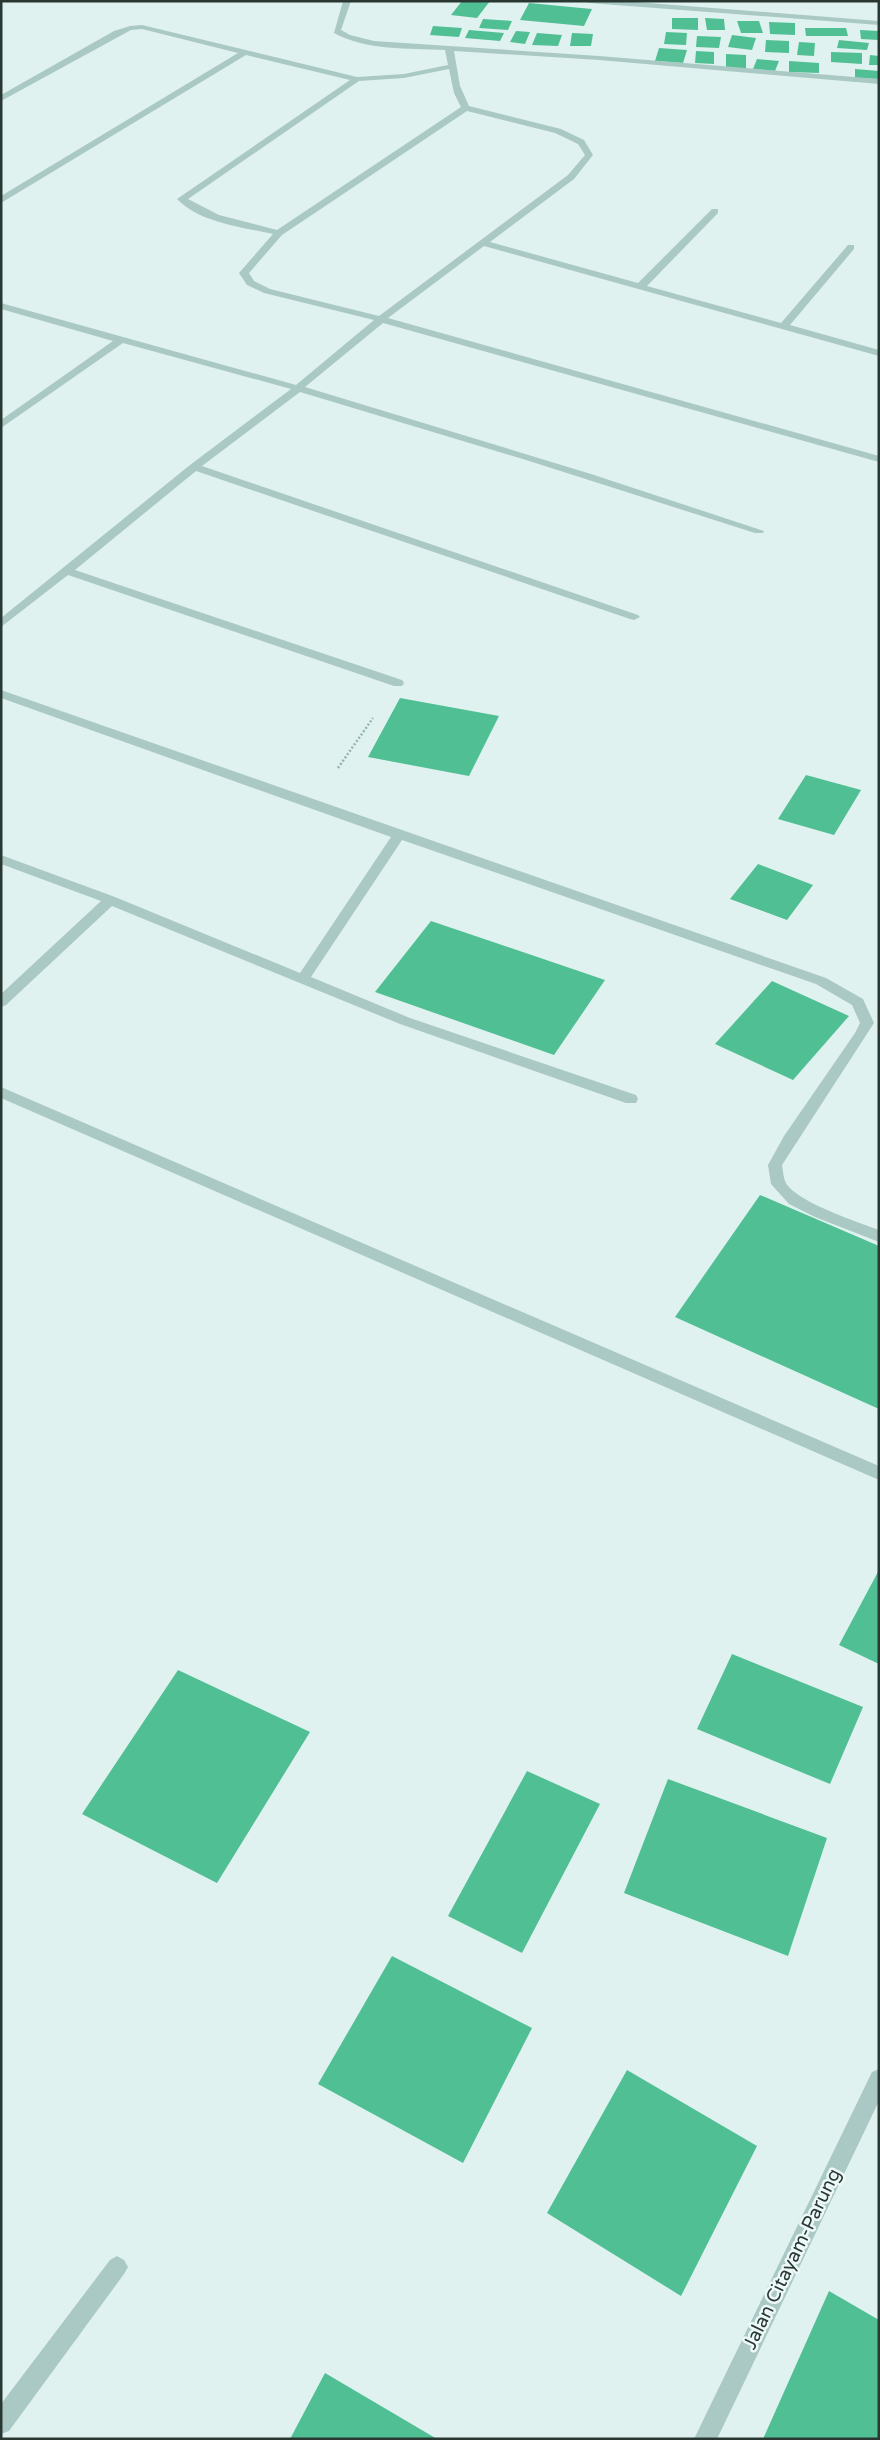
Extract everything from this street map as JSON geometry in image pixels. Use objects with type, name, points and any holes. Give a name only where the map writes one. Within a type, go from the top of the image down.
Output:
[{"type":"street","points":[[347,1],[337,31],[344,37],[360,42],[599,58],[879,82]]},
{"type":"street","points":[[589,1],[879,23]]},
{"type":"street","points":[[1,99],[117,33],[130,28],[142,27],[357,79],[404,76],[453,66]]},
{"type":"street","points":[[1,624],[194,466],[298,388],[381,319],[571,177],[589,155],[581,142],[558,131],[466,108],[458,95],[452,76],[453,66],[449,48]]},
{"type":"street","points":[[1,200],[246,52]]},
{"type":"street","points":[[279,233],[208,215],[192,207],[182,199],[357,79]]},
{"type":"street","points":[[466,108],[279,233],[244,273],[250,283],[267,291],[381,319],[879,459]]},
{"type":"street","points":[[638,288],[715,211]]},
{"type":"street","points":[[482,243],[638,288],[879,353]]},
{"type":"street","points":[[784,326],[851,247]]},
{"type":"street","points":[[1,306],[119,341],[298,388],[548,463],[759,531]]},
{"type":"street","points":[[1,425],[119,341]]},
{"type":"street","points":[[194,466],[634,617]]},
{"type":"street","points":[[68,570],[398,683]]},
{"type":"street","points":[[1,694],[399,835],[821,980],[858,1002],[867,1023],[861,1035],[775,1165],[778,1184],[794,1200],[820,1213],[879,1236]]},
{"type":"street","points":[[302,980],[399,835]]},
{"type":"street","points":[[1,858],[110,900],[406,1022],[631,1099]]},
{"type":"street","points":[[1,1002],[110,900]]},
{"type":"street","points":[[1,1092],[879,1473]]},
{"type":"street","name":"Jalan Citayam-Parung","points":[[705,2439],[879,2079]]},
{"type":"street","points":[[1,2423],[117,2267]]},
{"type":"path","points":[[313,804],[398,683]]},
{"type":"building","points":[[462,1],[490,1],[477,18],[451,15]]},
{"type":"building","points":[[529,3],[592,9],[584,26],[520,20]]},
{"type":"building","points":[[672,18],[698,18],[698,30],[672,29]]},
{"type":"building","points":[[705,18],[724,19],[725,30],[707,30]]},
{"type":"building","points":[[483,19],[512,21],[508,30],[479,28]]},
{"type":"building","points":[[737,21],[759,21],[763,33],[741,33]]},
{"type":"building","points":[[769,22],[795,23],[795,35],[770,34]]},
{"type":"building","points":[[433,26],[462,28],[459,37],[430,35]]},
{"type":"building","points":[[805,28],[846,28],[848,36],[806,36]]},
{"type":"building","points":[[469,30],[504,33],[500,41],[465,38]]},
{"type":"building","points":[[860,30],[879,31],[879,40],[861,39]]},
{"type":"building","points":[[516,31],[530,32],[525,44],[510,42]]},
{"type":"building","points":[[666,32],[687,33],[686,45],[664,44]]},
{"type":"building","points":[[537,33],[562,35],[558,46],[532,45]]},
{"type":"building","points":[[572,33],[593,34],[591,46],[570,46]]},
{"type":"building","points":[[732,35],[756,38],[752,50],[728,47]]},
{"type":"building","points":[[697,36],[721,37],[719,48],[696,47]]},
{"type":"building","points":[[766,40],[789,41],[789,53],[765,52]]},
{"type":"building","points":[[839,40],[869,43],[867,50],[837,48]]},
{"type":"building","points":[[799,42],[815,43],[814,56],[797,55]]},
{"type":"building","points":[[659,48],[687,50],[683,63],[655,61]]},
{"type":"building","points":[[696,51],[714,52],[714,64],[695,63]]},
{"type":"building","points":[[831,52],[862,53],[862,64],[831,62]]},
{"type":"building","points":[[726,54],[746,55],[746,68],[726,68]]},
{"type":"building","points":[[870,55],[879,56],[879,65],[869,65]]},
{"type":"building","points":[[757,59],[779,61],[775,71],[753,69]]},
{"type":"building","points":[[789,61],[819,63],[819,73],[789,72]]},
{"type":"building","points":[[855,69],[879,71],[879,79],[855,78]]},
{"type":"building","points":[[400,698],[499,716],[469,776],[368,757]]},
{"type":"building","points":[[806,775],[861,790],[834,835],[778,819]]},
{"type":"building","points":[[758,864],[813,885],[787,920],[730,899]]},
{"type":"building","points":[[431,921],[605,980],[554,1055],[375,992]]},
{"type":"building","points":[[772,981],[849,1016],[793,1080],[715,1044]]},
{"type":"building","points":[[760,1195],[879,1246],[879,1409],[675,1317]]},
{"type":"building","points":[[879,1570],[879,1664],[839,1645]]},
{"type":"building","points":[[732,1654],[863,1707],[830,1784],[697,1729]]},
{"type":"building","points":[[178,1670],[310,1732],[217,1883],[82,1814]]},
{"type":"building","points":[[527,1771],[600,1804],[522,1953],[448,1916]]},
{"type":"building","points":[[668,1779],[827,1838],[788,1956],[624,1893]]},
{"type":"building","points":[[392,1956],[532,2028],[463,2163],[318,2084]]},
{"type":"building","points":[[627,2070],[757,2146],[681,2296],[547,2213]]},
{"type":"building","points":[[829,2291],[879,2320],[879,2439],[763,2439]]},
{"type":"building","points":[[325,2373],[437,2439],[290,2439]]}]
